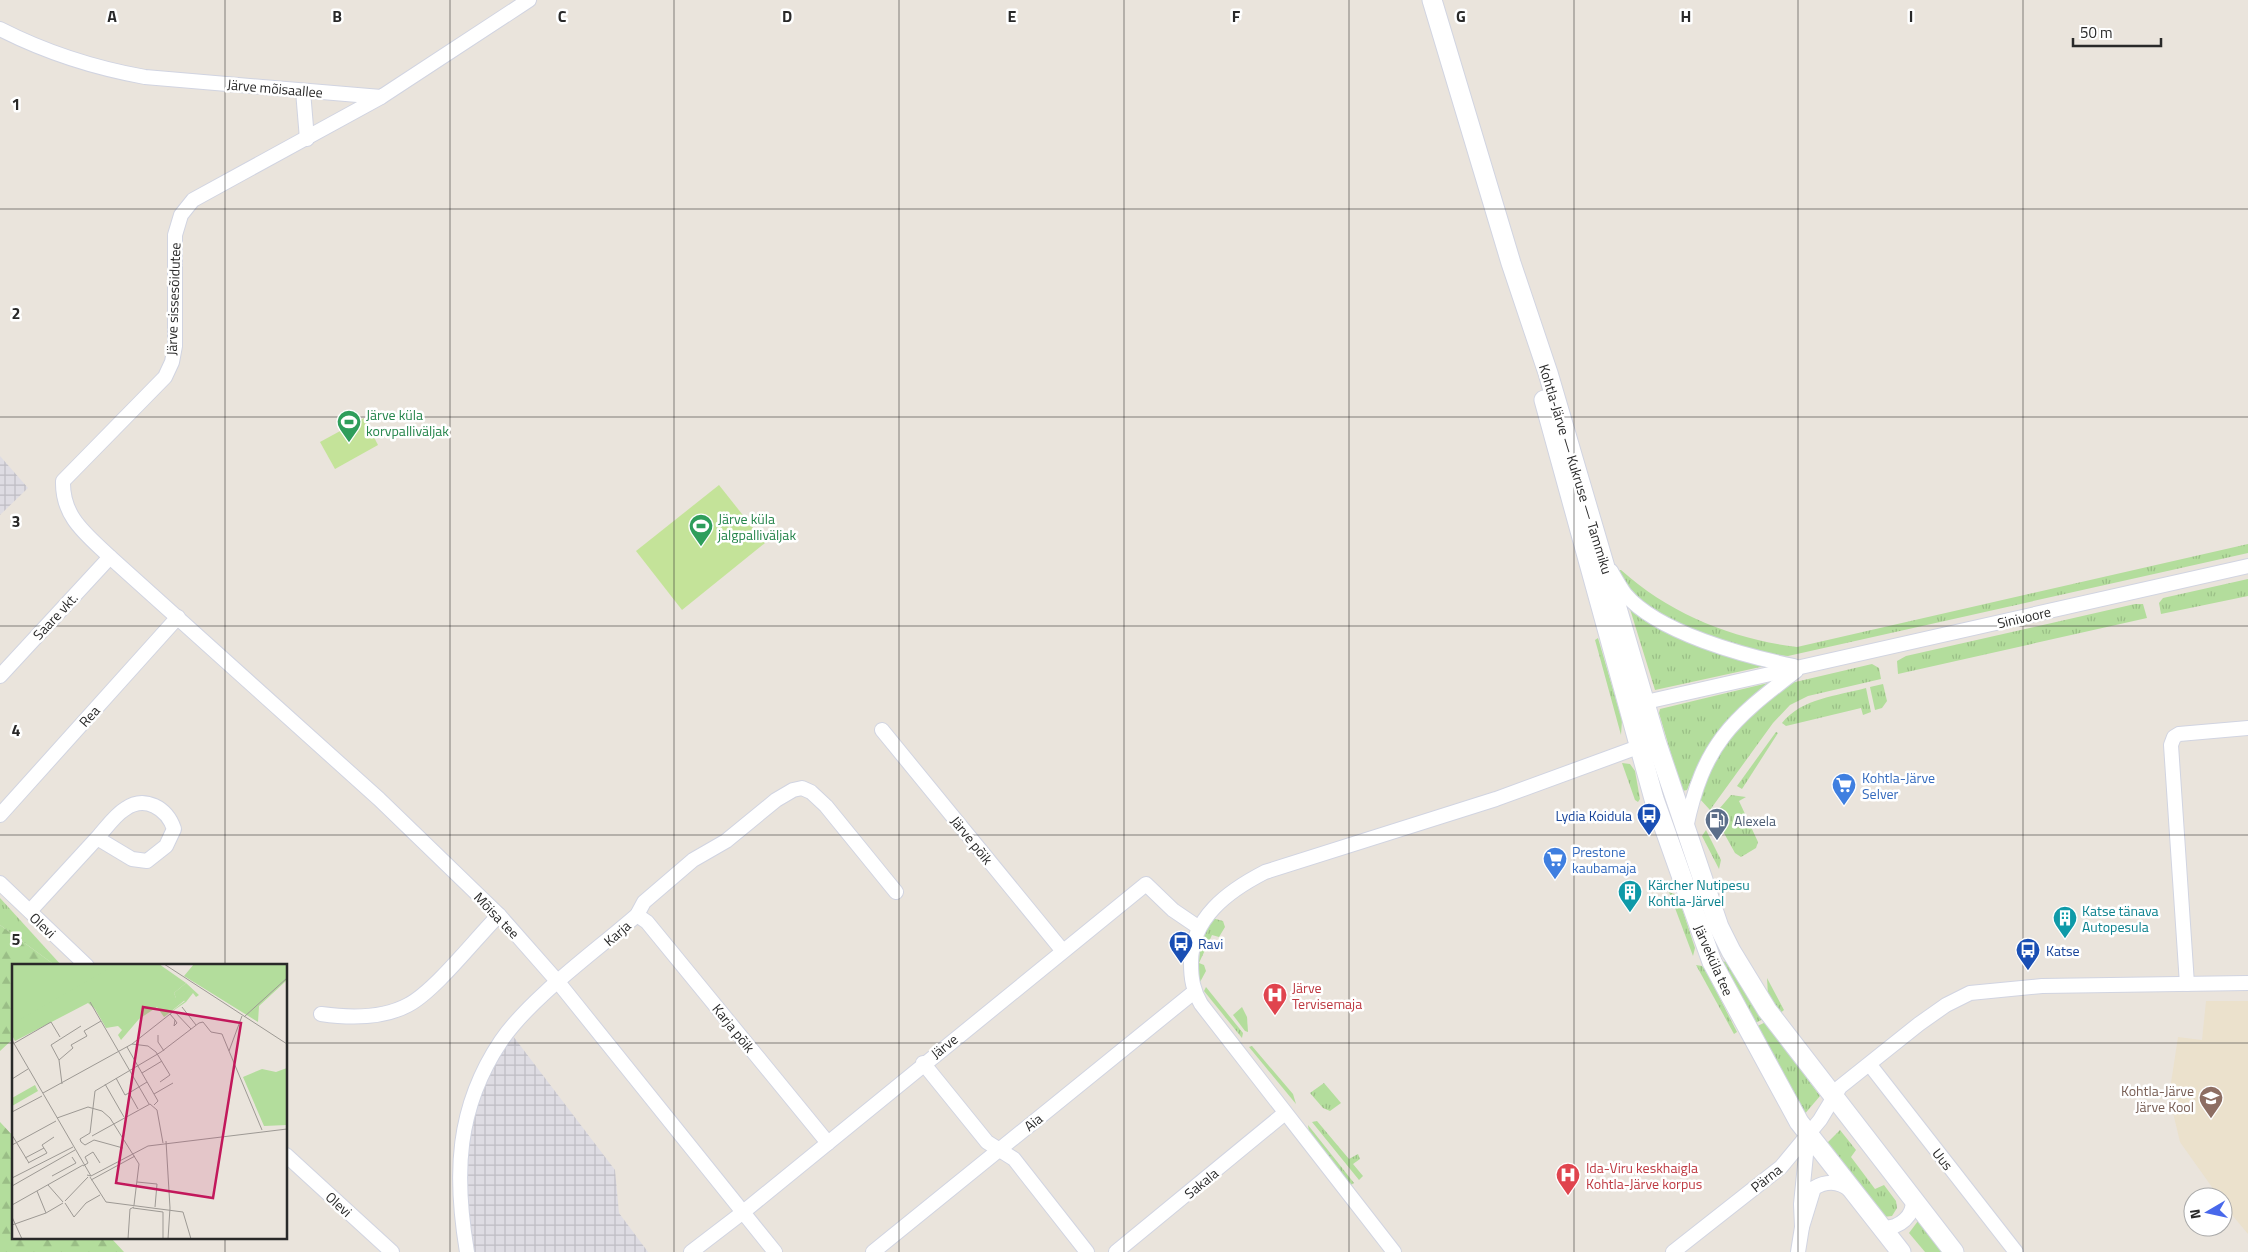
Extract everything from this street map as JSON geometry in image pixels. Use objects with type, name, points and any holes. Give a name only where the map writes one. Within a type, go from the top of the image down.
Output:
[{"type":"main road","name":"Kohtla-Järve — Kukruse — Tammiku","points":[[1432,0],[1511,263],[1548,373],[1637,677]]},
{"type":"main road","name":"Kohtla-Järve — Kukruse — Tammiku","points":[[1511,263],[1550,426],[1614,658]]},
{"type":"main road","name":"Järveküla tee","points":[[1614,658],[1637,704],[1647,744],[1654,799],[1712,962],[1751,1036],[1808,1134],[1901,1252]]},
{"type":"main road","name":"Järveküla tee","points":[[1637,677],[1637,704]]},
{"type":"main road","name":"Järveküla tee","points":[[1647,744],[1686,829],[1719,927],[1731,952],[1767,1010],[1837,1092],[1913,1199],[1954,1252]]},
{"type":"street","points":[[382,97],[529,0]]},
{"type":"street","name":"Järve mõisaallee","points":[[0,29],[41,48],[117,72],[145,77],[382,97]]},
{"type":"street","points":[[303,91],[307,139]]},
{"type":"street","name":"Järve sissesõidutee","points":[[178,617],[82,530],[70,513],[62,496],[63,481],[164,377],[172,362],[175,346],[175,235],[181,215],[193,200],[382,97]]},
{"type":"street","name":"Saare vkt.","points":[[0,676],[110,557]]},
{"type":"street","name":"Sinivoore","points":[[1604,559],[1625,593],[1654,616],[1715,646],[1747,656],[1800,668]]},
{"type":"street","name":"Sinivoore","points":[[1637,704],[2248,566]]},
{"type":"street","name":"Rea","points":[[0,815],[178,617]]},
{"type":"street","name":"Mõisa tee","points":[[178,617],[379,799],[499,915],[558,982],[775,1252]]},
{"type":"street","name":"Sinivoore","points":[[1686,829],[1699,779],[1714,748],[1725,732],[1754,703],[1800,668]]},
{"type":"street","points":[[2187,984],[2171,745],[2174,737],[2179,734],[2248,728]]},
{"type":"street","name":"Järve põik","points":[[882,730],[1062,950]]},
{"type":"street","points":[[1394,1252],[1209,1015],[1193,987],[1191,957],[1198,927],[1210,911],[1238,888],[1266,872],[1496,799],[1647,744]]},
{"type":"street","name":"Karja","points":[[467,1252],[460,1185],[460,1156],[466,1114],[483,1074],[501,1040],[558,982],[637,915],[644,902],[693,860],[726,841],[776,800],[793,790],[802,788],[811,792],[826,806],[896,892]]},
{"type":"street","points":[[30,911],[97,838],[124,809],[138,803],[161,809],[170,819],[174,828],[166,846],[147,862],[132,859],[97,838]]},
{"type":"street","name":"Olevi","points":[[0,883],[85,964]]},
{"type":"street","name":"Järve","points":[[691,1252],[742,1213],[923,1063],[1146,884],[1173,910],[1198,927]]},
{"type":"street","points":[[321,1014],[351,1018],[396,1010],[409,1005],[429,989],[499,915]]},
{"type":"street","name":"Karja põik","points":[[637,915],[647,922],[828,1143]]},
{"type":"street","points":[[1837,1092],[1919,1024],[1946,1005],[1970,993],[2042,986],[2248,983]]},
{"type":"street","name":"Aia","points":[[874,1252],[1193,987]]},
{"type":"street","points":[[923,1063],[978,1133],[998,1150],[1014,1159],[1087,1252]]},
{"type":"street","name":"Uus","points":[[1870,1065],[2016,1252]]},
{"type":"street","name":"Pärna","points":[[1674,1252],[1781,1167],[1820,1120],[1837,1092]]},
{"type":"street","name":"Sakala","points":[[1116,1252],[1285,1113]]},
{"type":"street","points":[[1802,1226],[1801,1204],[1808,1134]]},
{"type":"street","name":"Olevi","points":[[288,1157],[392,1252]]},
{"type":"street","points":[[1798,1252],[1802,1226],[1811,1194],[1820,1185],[1830,1182],[1841,1184],[1862,1202]]},
{"type":"street","points":[[1883,1228],[1895,1227],[1902,1222],[1912,1211],[1913,1199]]},
{"type":"shaded area","points":[[0,456],[28,488],[0,515]]},
{"type":"shaded area","name":"Kohtla-Järve Järve Kool","points":[[2206,1001],[2248,1001],[2248,1234],[2233,1216],[2233,1187],[2212,1187],[2180,1142],[2169,1096],[2178,1037],[2202,1040]]},
{"type":"shaded area","points":[[513,1036],[615,1170],[619,1213],[648,1252],[473,1252],[466,1203],[466,1139],[485,1078]]},
{"type":"green space","name":"Järve küla korvpalliväljak","points":[[364,418],[378,445],[335,469],[320,442]]},
{"type":"green space","name":"Järve küla jalgpalliväljak","points":[[719,485],[765,543],[682,610],[636,551]]},
{"type":"green space","points":[[2248,544],[2248,553],[1788,656],[1764,654],[1703,635],[1672,620],[1631,595],[1619,570],[1681,612],[1703,622],[1749,638],[1797,647]]},
{"type":"green space","points":[[2248,579],[2248,596],[2161,614],[2159,603],[2163,598]]},
{"type":"green space","points":[[2135,604],[2143,604],[2147,618],[1898,674],[1897,661],[1906,656]]},
{"type":"green space","points":[[1630,609],[1678,637],[1729,656],[1765,666],[1655,690]]},
{"type":"green space","points":[[1598,638],[1622,720],[1621,735],[1595,640]]},
{"type":"green space","points":[[1872,664],[1879,668],[1881,679],[1808,696],[1790,705],[1773,723],[1710,810],[1699,798],[1706,774],[1728,738],[1762,704],[1791,683]]},
{"type":"green space","points":[[1768,683],[1720,731],[1702,758],[1687,790],[1682,791],[1659,713],[1660,709]]},
{"type":"green space","points":[[1883,684],[1887,701],[1882,708],[1875,710],[1870,687]]},
{"type":"green space","points":[[1866,688],[1871,712],[1863,715],[1861,708],[1786,726],[1782,723],[1799,708],[1810,703]]},
{"type":"green space","points":[[1776,732],[1778,733],[1742,789],[1737,786]]},
{"type":"green space","points":[[1622,763],[1630,764],[1635,771],[1640,799],[1638,802],[1635,800]]},
{"type":"green space","points":[[1731,795],[1746,797],[1739,801],[1758,842],[1756,848],[1741,857],[1735,853],[1714,815]]},
{"type":"green space","points":[[1706,830],[1721,860],[1719,869],[1702,836]]},
{"type":"green space","points":[[1669,892],[1679,899],[1695,948],[1693,956]]},
{"type":"green space","points":[[0,898],[60,964],[53,964],[0,925]]},
{"type":"green space","points":[[1212,918],[1223,921],[1225,927],[1219,937],[1212,935],[1199,963],[1204,933]]},
{"type":"green space","points":[[0,925],[53,964],[12,964],[12,1040],[0,1051]]},
{"type":"green space","points":[[1722,961],[1726,962],[1763,1019],[1752,1025]]},
{"type":"green space","points":[[1199,963],[1204,965],[1206,971],[1199,984],[1199,976]]},
{"type":"green space","points":[[1696,965],[1702,966],[1705,969],[1737,1032],[1734,1034]]},
{"type":"green space","points":[[1767,978],[1784,1010],[1779,1014],[1768,995]]},
{"type":"green space","points":[[1206,987],[1243,1033],[1242,1038],[1204,991]]},
{"type":"green space","points":[[1242,1007],[1247,1017],[1248,1032],[1245,1031],[1233,1015]]},
{"type":"green space","points":[[1766,1022],[1820,1096],[1803,1116],[1753,1028]]},
{"type":"green space","points":[[1252,1046],[1293,1094],[1296,1104],[1249,1047]]},
{"type":"green space","points":[[1324,1083],[1341,1103],[1330,1111],[1323,1108],[1310,1093]]},
{"type":"green space","points":[[1317,1121],[1349,1159],[1358,1154],[1360,1159],[1353,1164],[1363,1176],[1359,1180],[1312,1122]]},
{"type":"green space","points":[[0,1122],[12,1135],[12,1240],[113,1240],[124,1252],[0,1252]]},
{"type":"green space","points":[[1308,1125],[1354,1183],[1351,1185],[1309,1133]]},
{"type":"green space","points":[[1840,1130],[1856,1150],[1851,1157],[1875,1189],[1884,1185],[1896,1201],[1897,1208],[1892,1216],[1883,1217],[1825,1145]]},
{"type":"green space","points":[[1918,1221],[1943,1252],[1925,1252],[1909,1233]]},
{"type":"place","name":"Järve küla korvpalliväljak","points":[[349,443]]},
{"type":"place","name":"Järve küla jalgpalliväljak","points":[[701,547]]},
{"type":"place","name":"Kohtla-Järve Selver","points":[[1844,806]]},
{"type":"place","name":"Lydia Koidula","points":[[1649,836]]},
{"type":"place","name":"Alexela","points":[[1717,841]]},
{"type":"place","name":"Prestone kaubamaja","points":[[1555,880]]},
{"type":"place","name":"Kärcher Nutipesu Kohtla-Järvel","points":[[1630,913]]},
{"type":"place","name":"Katse tänava Autopesula","points":[[2065,939]]},
{"type":"place","name":"Ravi","points":[[1181,964]]},
{"type":"place","name":"Katse","points":[[2028,971]]},
{"type":"place","name":"Järve Tervisemaja","points":[[1275,1016]]},
{"type":"place","name":"Kohtla-Järve Järve Kool","points":[[2211,1119]]},
{"type":"place","name":"Ida-Viru keskhaigla Kohtla-Järve korpus","points":[[1568,1196]]}]
